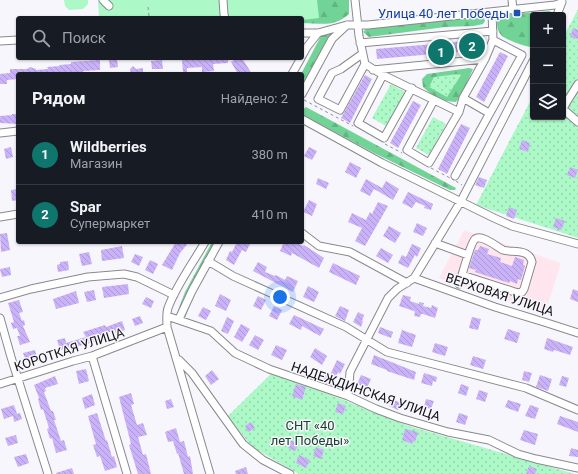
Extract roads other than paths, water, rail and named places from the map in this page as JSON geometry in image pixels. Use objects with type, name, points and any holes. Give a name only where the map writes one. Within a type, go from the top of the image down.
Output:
[{"type":"street","points":[[103,0],[109,6]]},
{"type":"street","points":[[223,0],[224,16]]},
{"type":"street","points":[[355,0],[357,24],[365,64],[373,70],[459,112]]},
{"type":"street","points":[[512,0],[513,10]]},
{"type":"street","points":[[304,33],[318,33],[347,25],[368,25],[513,10],[555,5],[562,2]]},
{"type":"street","points":[[558,12],[562,2]]},
{"type":"street","points":[[434,100],[407,150],[430,162],[459,112],[463,98],[485,59],[493,40],[492,12]]},
{"type":"street","points":[[304,90],[332,39],[347,25]]},
{"type":"street","points":[[360,42],[493,31]]},
{"type":"street","points":[[304,52],[318,33]]},
{"type":"street","points":[[0,41],[16,40]]},
{"type":"street","points":[[455,176],[522,55],[493,40]]},
{"type":"street","points":[[362,54],[341,69],[332,73],[318,99],[340,110],[365,64]]},
{"type":"street","points":[[373,70],[485,59]]},
{"type":"street","points":[[293,72],[300,60]]},
{"type":"street","points":[[348,396],[350,372],[388,298],[397,289],[414,278],[461,201],[530,67]]},
{"type":"street","points":[[384,75],[358,123],[384,138],[412,88]]},
{"type":"street","points":[[578,84],[566,102],[563,110],[578,122]]},
{"type":"street","points":[[463,98],[489,113]]},
{"type":"street","points":[[304,120],[382,162],[512,226],[578,244]]},
{"type":"street","points":[[0,133],[16,131]]},
{"type":"street","points":[[0,217],[16,214]]},
{"type":"street","points":[[304,235],[319,246],[350,252],[407,283]]},
{"type":"street","points":[[459,284],[462,274],[468,255],[475,239],[479,238],[495,244],[506,251],[516,251],[532,258],[524,290],[518,293],[462,274]]},
{"type":"street","points":[[435,243],[468,255]]},
{"type":"street","points":[[204,244],[174,295],[168,309],[167,326],[210,474]]},
{"type":"street","points":[[179,319],[218,244]]},
{"type":"street","points":[[208,261],[232,276],[346,327],[387,352],[526,388],[578,410]]},
{"type":"street","points":[[0,298],[31,288],[81,278],[124,274],[137,277],[174,295]]},
{"type":"street","name":"ВЕРХОВАЯ УЛИЦА","points":[[414,278],[495,307],[578,333]]},
{"type":"street","name":"НАДЕЖДИНСКАЯ УЛИЦА","points":[[167,316],[211,331],[234,353],[269,369],[348,396],[400,418],[448,432],[489,440],[518,454],[578,468]]},
{"type":"street","points":[[0,318],[48,474]]},
{"type":"street","name":"КОРОТКАЯ УЛИЦА","points":[[0,384],[92,356],[167,326]]},
{"type":"street","points":[[92,356],[127,474]]},
{"type":"street","points":[[177,359],[192,374],[243,444],[263,460],[290,474]]},
{"type":"place","name":"Улица 40 лет Победы","points":[[517,13]]},
{"type":"place","name":"Spar","points":[[472,46]]},
{"type":"place","name":"Wildberries","points":[[441,52]]},
{"type":"park label","name":"СНТ «40 лет Победы»","points":[[310,432]]}]
